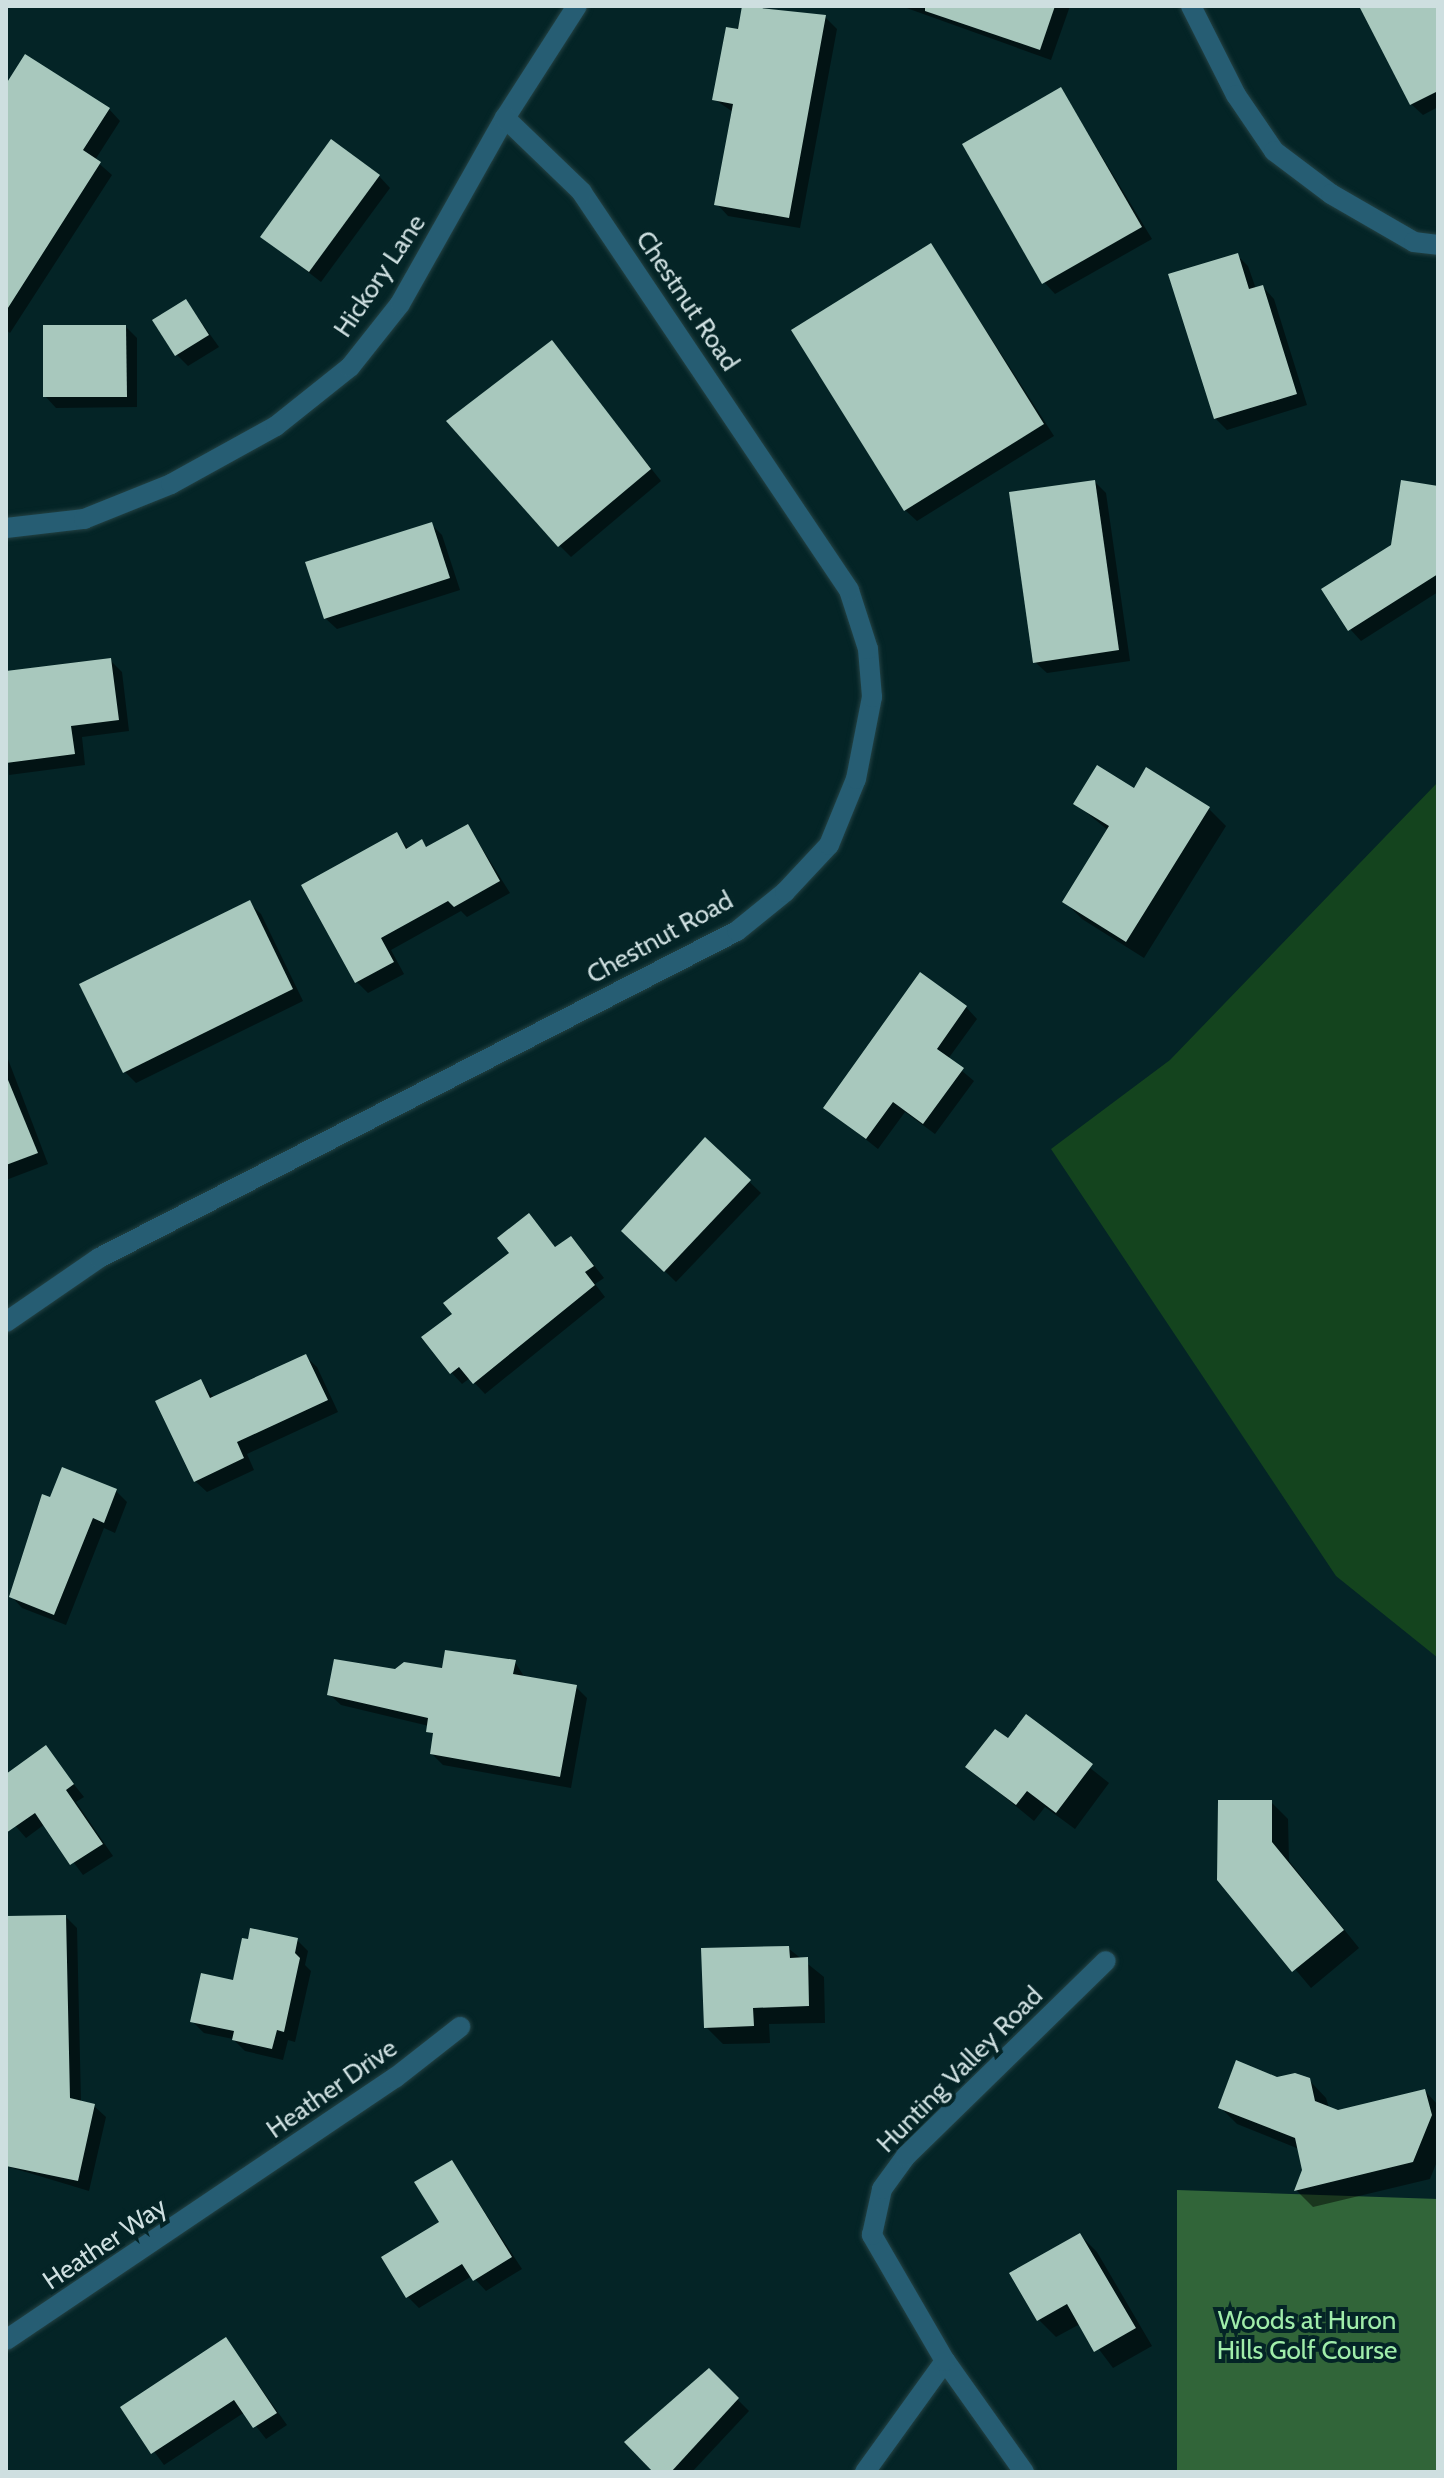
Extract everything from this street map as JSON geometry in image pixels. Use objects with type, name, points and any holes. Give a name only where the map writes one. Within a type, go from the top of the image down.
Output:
[{"type":"street","name":"Hickory Lane","points":[[6,528],[84,519],[171,484],[276,426],[350,367],[400,304],[505,118],[577,6]]},
{"type":"street","points":[[1191,6],[1236,95],[1274,151],[1331,194],[1414,242],[1438,245]]},
{"type":"street","name":"Chestnut Road","points":[[6,1322],[99,1258],[737,931],[785,892],[829,845],[835,832],[856,779],[872,697],[868,649],[849,590],[582,192],[505,118]]},
{"type":"street","name":"Hunting Valley Road","points":[[1024,2472],[945,2361],[872,2235],[882,2189],[906,2156],[1106,1961]]},
{"type":"street","name":"Heather Drive","points":[[232,2190],[460,2027]]},
{"type":"street","name":"Heather Way","points":[[6,2340],[232,2190]]},
{"type":"street","points":[[865,2472],[945,2361]]},
{"type":"green space","points":[[1438,782],[1438,1658],[1336,1576],[1051,1149],[1170,1060]]},
{"type":"green space","name":"Woods at Huron Hills Golf Course","points":[[1177,2190],[1438,2199],[1438,2472],[1177,2472]]},
{"type":"building","points":[[742,6],[826,15],[789,218],[714,205],[733,104],[712,100],[726,27],[738,29]]},
{"type":"building","points":[[925,6],[1055,6],[1040,50],[925,11]]},
{"type":"building","points":[[1359,6],[1438,6],[1438,91],[1410,105]]},
{"type":"building","points":[[25,54],[110,108],[83,150],[101,162],[6,311],[6,84]]},
{"type":"building","points":[[1061,87],[1142,227],[1042,284],[962,144]]},
{"type":"building","points":[[331,139],[380,175],[309,272],[260,237]]},
{"type":"building","points":[[931,243],[1044,424],[904,511],[791,330]]},
{"type":"building","points":[[1238,253],[1249,289],[1263,285],[1297,394],[1214,419],[1168,274]]},
{"type":"building","points":[[186,299],[209,335],[175,356],[152,320]]},
{"type":"building","points":[[43,325],[126,325],[127,397],[43,397]]},
{"type":"building","points":[[552,340],[651,469],[558,547],[446,421]]},
{"type":"building","points":[[1095,480],[1119,650],[1033,663],[1009,492]]},
{"type":"building","points":[[1401,480],[1438,486],[1438,574],[1348,631],[1321,589],[1391,545]]},
{"type":"building","points":[[432,522],[450,578],[324,619],[305,562]]},
{"type":"building","points":[[111,658],[119,720],[71,726],[75,754],[6,763],[6,671]]},
{"type":"building","points":[[1097,765],[1134,788],[1146,767],[1210,807],[1126,942],[1062,902],[1109,826],[1073,804]]},
{"type":"building","points":[[468,824],[500,881],[454,907],[448,901],[381,938],[394,962],[355,983],[301,885],[397,832],[406,849],[422,839],[426,847]]},
{"type":"building","points":[[250,900],[293,989],[123,1073],[79,984]]},
{"type":"building","points":[[920,972],[967,1006],[937,1049],[964,1068],[923,1124],[893,1102],[866,1139],[823,1108]]},
{"type":"building","points":[[6,1075],[38,1153],[6,1165]]},
{"type":"building","points":[[705,1137],[751,1180],[664,1272],[621,1231]]},
{"type":"building","points":[[529,1213],[555,1247],[571,1236],[594,1266],[585,1272],[595,1285],[473,1384],[459,1367],[450,1374],[421,1337],[452,1314],[443,1303],[509,1253],[497,1238]]},
{"type":"building","points":[[306,1354],[328,1400],[237,1442],[244,1458],[194,1482],[155,1401],[201,1379],[210,1398]]},
{"type":"building","points":[[62,1467],[117,1489],[104,1523],[93,1518],[54,1615],[9,1597],[42,1494],[50,1497]]},
{"type":"building","points":[[445,1650],[516,1660],[513,1674],[577,1685],[560,1777],[430,1754],[433,1733],[426,1732],[428,1718],[327,1695],[334,1659],[395,1669],[404,1662],[442,1668]]},
{"type":"building","points":[[1026,1714],[1093,1764],[1056,1813],[1027,1791],[1016,1805],[965,1767],[995,1729],[1008,1738]]},
{"type":"building","points":[[46,1745],[74,1784],[66,1790],[103,1844],[70,1865],[35,1813],[6,1833],[6,1774]]},
{"type":"building","points":[[1218,1800],[1272,1800],[1272,1842],[1344,1930],[1292,1972],[1217,1880]]},
{"type":"building","points":[[66,1915],[70,2098],[95,2104],[78,2181],[6,2166],[6,1916]]},
{"type":"building","points":[[250,1928],[298,1938],[295,1953],[300,1958],[284,2032],[277,2030],[272,2049],[232,2040],[234,2031],[190,2022],[201,1973],[233,1980],[242,1938],[248,1939]]},
{"type":"building","points":[[789,1946],[790,1958],[808,1957],[809,2006],[753,2008],[754,2026],[704,2028],[701,1948]]},
{"type":"building","points":[[1236,2060],[1277,2077],[1295,2073],[1310,2078],[1315,2101],[1338,2110],[1425,2089],[1432,2115],[1413,2162],[1294,2191],[1302,2170],[1295,2138],[1218,2108]]},
{"type":"building","points":[[452,2160],[512,2257],[473,2281],[462,2264],[406,2298],[381,2257],[439,2222],[414,2182]]},
{"type":"building","points":[[1080,2233],[1136,2328],[1094,2352],[1067,2304],[1037,2321],[1009,2273]]},
{"type":"building","points":[[226,2337],[277,2413],[253,2428],[234,2400],[151,2454],[120,2407]]},
{"type":"building","points":[[709,2368],[739,2398],[671,2472],[653,2472],[624,2442]]}]
